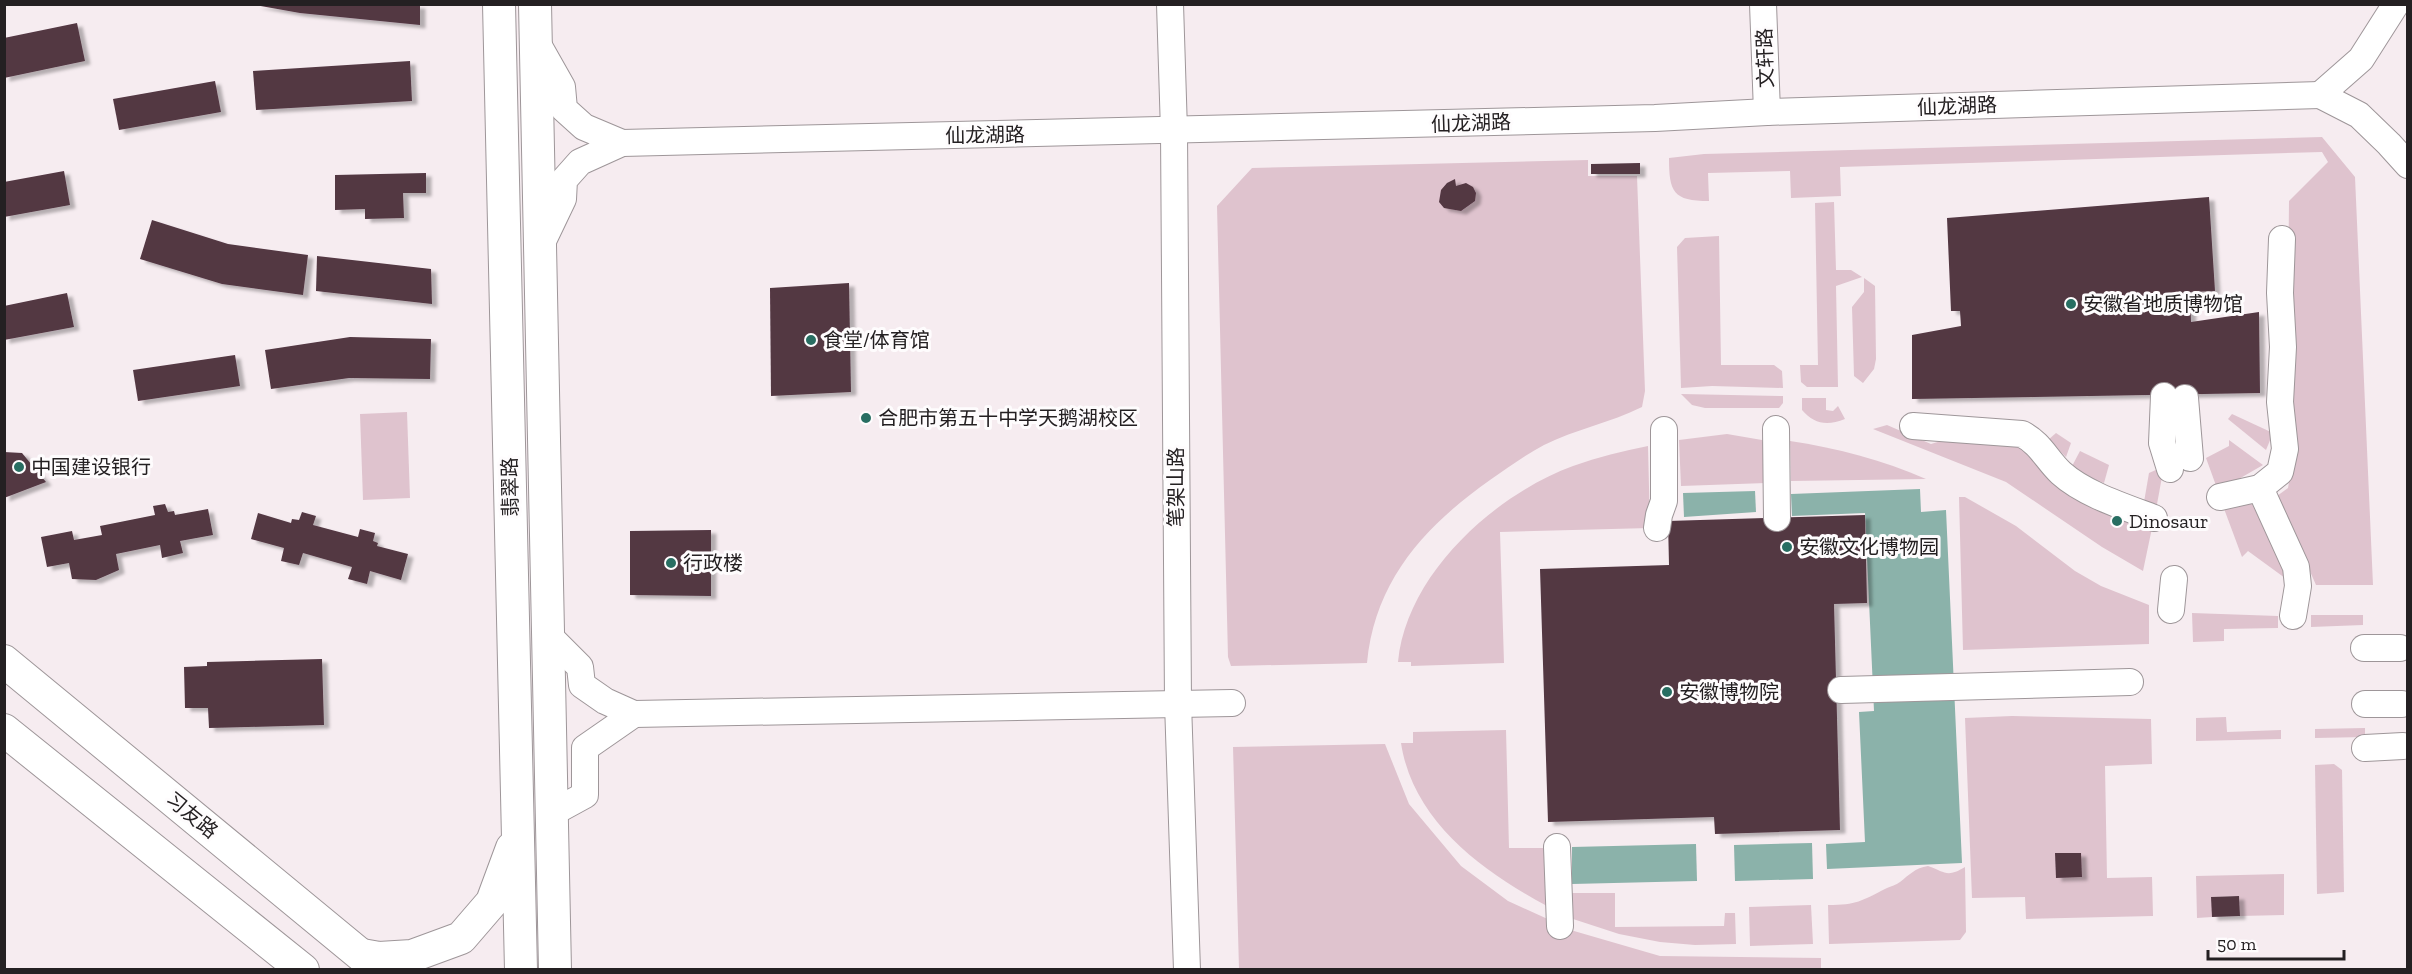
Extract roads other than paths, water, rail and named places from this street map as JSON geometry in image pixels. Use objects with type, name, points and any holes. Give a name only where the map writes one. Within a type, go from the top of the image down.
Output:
[{"type":"main road","name":"翡翠路","points":[[499,4],[521,969]]},
{"type":"main road","name":"翡翠路","points":[[535,4],[557,964]]},
{"type":"main road","name":"习友路","points":[[4,661],[371,962]]},
{"type":"main road","points":[[4,730],[303,969]]},
{"type":"main road","points":[[371,962],[379,958],[412,956],[461,938],[492,902],[518,833]]},
{"type":"street","name":"笔架山路","points":[[1170,4],[1174,131],[1178,703],[1187,969]]},
{"type":"street","name":"文轩路","points":[[1763,4],[1767,112]]},
{"type":"street","points":[[2396,4],[2361,59],[2320,95],[2359,115],[2408,165]]},
{"type":"street","points":[[536,41],[562,87],[564,110],[584,127],[622,143]]},
{"type":"street","name":"仙龙湖路","points":[[622,143],[1655,118],[1767,112],[2320,95]]},
{"type":"street","points":[[540,245],[563,199],[564,180],[580,162],[622,143]]},
{"type":"street","points":[[2220,498],[2260,488],[2280,472],[2285,449],[2280,402],[2283,346],[2280,293],[2282,239]]},
{"type":"street","points":[[2175,397],[2180,464]]},
{"type":"street","points":[[1913,426],[2022,434],[2033,439],[2062,474],[2103,498],[2154,518]]},
{"type":"street","points":[[1776,429],[1777,518]]},
{"type":"street","points":[[1658,528],[1659,515],[1664,501],[1664,430]]},
{"type":"street","points":[[2260,488],[2296,567],[2298,586],[2293,603],[2293,616]]},
{"type":"street","points":[[2171,610],[2174,579]]},
{"type":"street","points":[[548,635],[580,667],[582,685],[605,701],[633,714],[1232,703]]},
{"type":"street","points":[[2364,648],[2400,648]]},
{"type":"street","points":[[1841,690],[2130,682]]},
{"type":"street","points":[[2365,704],[2402,704]]},
{"type":"street","points":[[552,813],[585,795],[585,748],[633,714]]},
{"type":"street","points":[[2365,748],[2403,746]]},
{"type":"street","points":[[1557,848],[1560,926]]},
{"type":"place","name":"安徽省地质博物馆","points":[[2071,304]]},
{"type":"place","name":"食堂/体育馆","points":[[811,340]]},
{"type":"place","name":"合肥市第五十中学天鹅湖校区","points":[[866,418]]},
{"type":"place","name":"中国建设银行","points":[[19,467]]},
{"type":"place","name":"Dinosaur","points":[[2117,521]]},
{"type":"place","name":"安徽文化博物园","points":[[1787,547]]},
{"type":"place","name":"行政楼","points":[[671,563]]},
{"type":"place","name":"安徽博物院","points":[[1667,692]]}]
